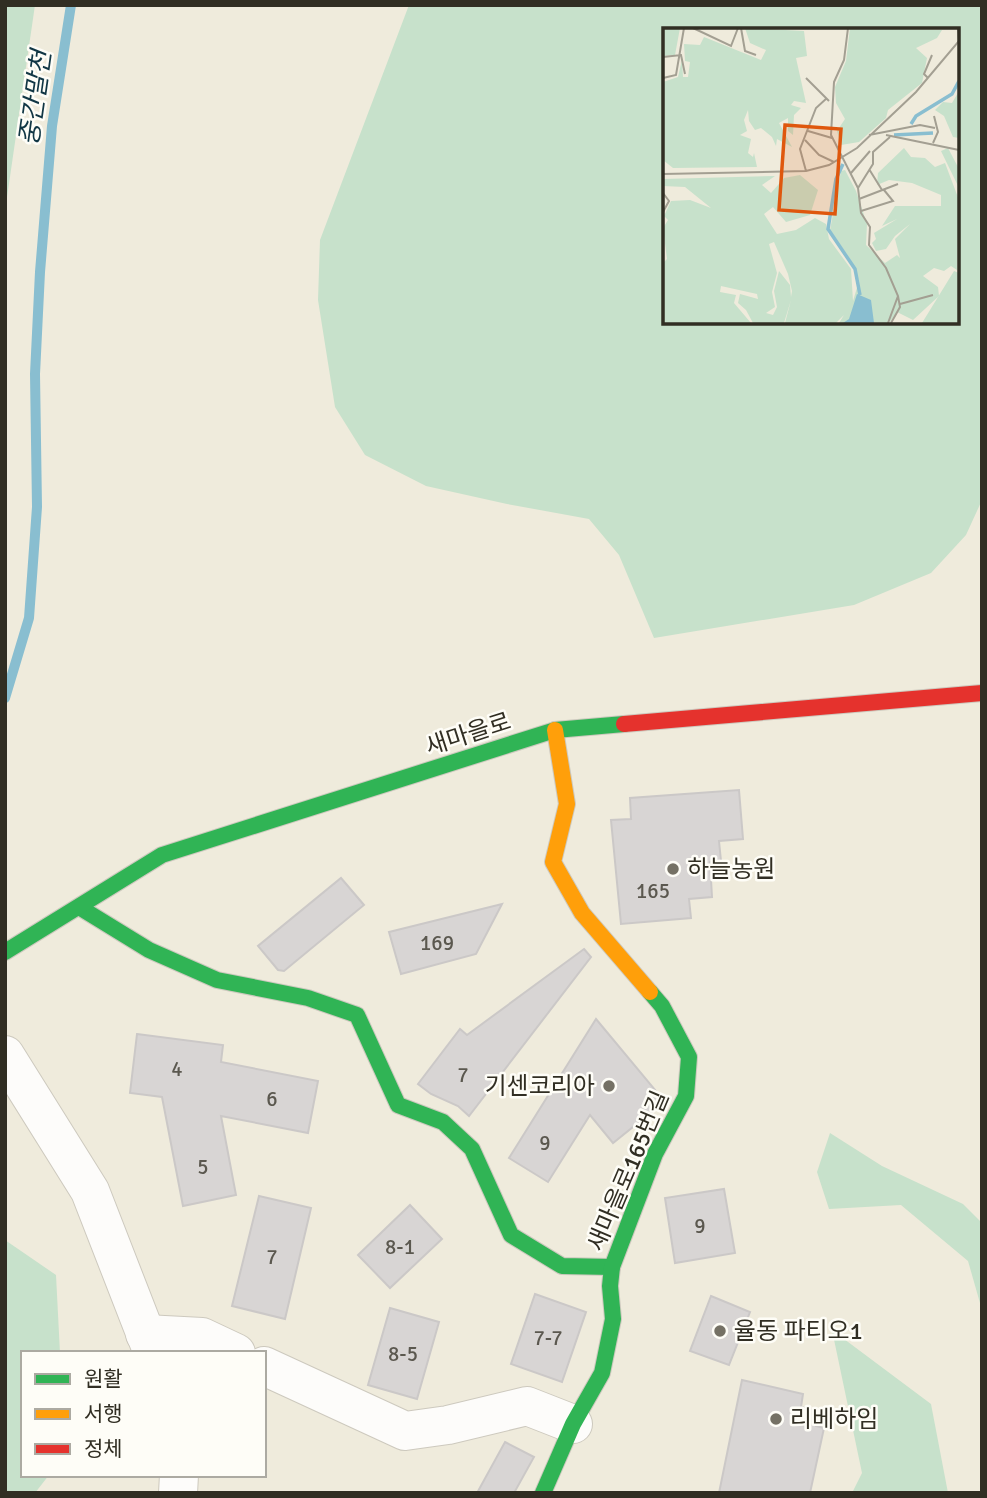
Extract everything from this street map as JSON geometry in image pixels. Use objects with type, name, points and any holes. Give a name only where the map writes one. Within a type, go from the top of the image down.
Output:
[{"type":"street","name":"새마을로","points":[[5,951],[162,855],[555,730],[982,693]]},
{"type":"street","name":"새마을로165번길","points":[[543,1493],[573,1424],[602,1373],[613,1319],[610,1286],[612,1267],[655,1154],[686,1096],[689,1057],[662,1006],[582,913],[553,862],[566,804],[555,730]]},
{"type":"street","points":[[79,907],[149,950],[218,980],[308,998],[357,1015],[398,1105],[443,1122],[472,1149],[511,1235],[562,1266],[612,1267]]},
{"type":"street","points":[[5,1055],[90,1191],[149,1343],[202,1337],[232,1351]]},
{"type":"street","points":[[266,1367],[405,1431],[448,1425],[527,1406],[573,1424]]},
{"type":"green space","points":[[5,5],[35,5],[5,211]]},
{"type":"green space","points":[[409,5],[982,5],[982,500],[966,535],[931,573],[854,605],[654,638],[619,555],[589,519],[426,486],[365,455],[335,407],[318,300],[320,240]]},
{"type":"green space","points":[[830,1133],[882,1166],[963,1204],[982,1223],[982,1310],[968,1261],[901,1205],[829,1209],[817,1172]]},
{"type":"green space","points":[[5,1240],[56,1275],[60,1351],[21,1351],[21,1477],[47,1477],[35,1493],[5,1493]]},
{"type":"green space","points":[[832,1330],[931,1404],[948,1493],[852,1493],[862,1473]]},
{"type":"building","name":"하늘농원","points":[[739,790],[743,839],[719,841],[721,861],[710,862],[712,897],[689,899],[691,918],[621,924],[611,820],[631,819],[630,798]]},
{"type":"building","points":[[341,878],[364,905],[284,971],[278,970],[258,946]]},
{"type":"building","points":[[502,904],[476,954],[401,974],[389,932]]},
{"type":"building","points":[[584,949],[591,957],[469,1116],[458,1106],[431,1094],[418,1084],[460,1029],[467,1035]]},
{"type":"building","points":[[596,1019],[661,1097],[654,1110],[613,1143],[590,1115],[548,1182],[509,1158]]},
{"type":"building","points":[[137,1034],[223,1045],[221,1062],[318,1081],[308,1133],[221,1116],[236,1195],[183,1206],[162,1097],[130,1093]]},
{"type":"building","points":[[724,1189],[735,1253],[675,1263],[665,1198]]},
{"type":"building","points":[[259,1196],[311,1208],[285,1319],[232,1306]]},
{"type":"building","points":[[410,1205],[442,1239],[390,1288],[358,1255]]},
{"type":"building","points":[[535,1294],[586,1312],[562,1382],[511,1364]]},
{"type":"building","name":"율동 파티오1","points":[[711,1296],[750,1312],[729,1365],[690,1351]]},
{"type":"building","points":[[390,1308],[439,1322],[417,1399],[368,1385]]},
{"type":"building","points":[[742,1380],[803,1394],[801,1407],[819,1411],[816,1426],[824,1428],[810,1493],[719,1493]]},
{"type":"building","points":[[505,1442],[534,1457],[514,1493],[477,1493]]},
{"type":"waterway","name":"중간말천","points":[[5,698],[29,618],[37,507],[35,374],[40,272],[52,126],[71,5]]},
{"type":"traffic: fast","points":[[5,952],[162,855],[555,730],[624,724]]},
{"type":"traffic: fast","points":[[79,907],[149,950],[217,980],[308,998],[357,1015],[398,1105],[443,1122],[472,1149],[511,1235],[562,1266],[612,1267]]},
{"type":"traffic: fast","points":[[543,1493],[573,1424],[602,1373],[613,1319],[610,1286],[612,1267],[655,1154],[686,1096],[689,1057],[662,1006],[650,992]]},
{"type":"traffic: slow","points":[[555,730],[567,804],[553,862],[582,913],[650,992]]},
{"type":"traffic: jam","points":[[624,724],[982,693]]},
{"type":"place","name":"하늘농원","points":[[673,869]]},
{"type":"place","name":"기센코리아","points":[[609,1086]]},
{"type":"place","name":"율동 파티오1","points":[[720,1331]]},
{"type":"place","name":"리베하임","points":[[776,1419]]}]
